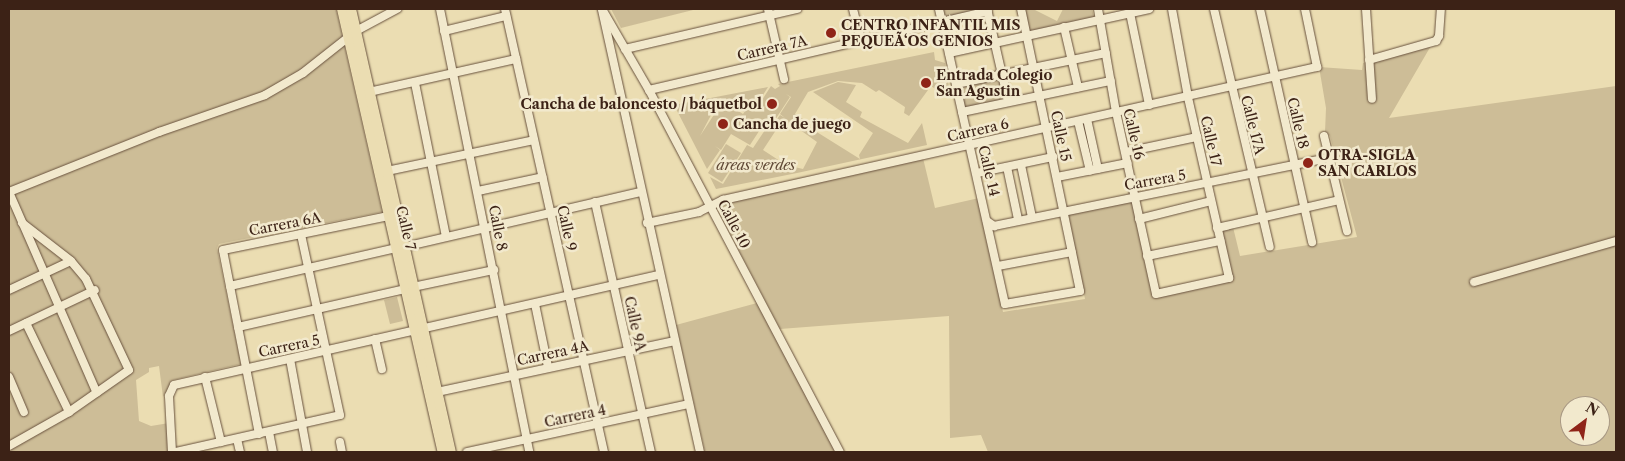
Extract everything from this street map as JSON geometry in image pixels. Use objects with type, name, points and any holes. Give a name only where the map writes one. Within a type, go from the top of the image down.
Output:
[{"type":"main road","name":"Calle 7","points":[[342,9],[352,34],[369,92],[387,171],[400,248],[443,452]]},
{"type":"main road","name":"Calle 7","points":[[351,9],[352,34],[389,216],[400,248]]},
{"type":"main road","name":"Calle 7","points":[[418,329],[437,392],[451,452]]},
{"type":"street","points":[[97,394],[9,192],[159,132],[265,95],[303,74],[352,34],[397,9]]},
{"type":"street","name":"Calle 8","points":[[440,9],[486,229],[529,452]]},
{"type":"street","name":"Calle 10","points":[[602,9],[649,90],[840,452]]},
{"type":"street","name":"Calle 10","points":[[602,9],[640,192],[700,452]]},
{"type":"street","points":[[625,50],[769,12],[797,9]]},
{"type":"street","points":[[854,9],[861,40]]},
{"type":"street","name":"Calle 14","points":[[939,9],[998,266]]},
{"type":"street","name":"Calle 15","points":[[998,266],[1005,304],[1080,291],[1020,9]]},
{"type":"street","name":"Calle 16","points":[[1098,9],[1116,112],[1156,294]]},
{"type":"street","points":[[949,53],[1148,9]]},
{"type":"street","name":"Calle 17","points":[[1156,294],[1228,278],[1188,97],[1172,9]]},
{"type":"street","name":"Calle 17A","points":[[1214,9],[1270,247]]},
{"type":"street","name":"Calle 18","points":[[1260,9],[1312,242]]},
{"type":"street","name":"Carrera 6","points":[[647,223],[699,212],[723,200],[1317,67],[1305,9]]},
{"type":"street","points":[[1366,9],[1372,99]]},
{"type":"street","points":[[1369,60],[1436,40],[1439,36],[1441,9]]},
{"type":"street","points":[[987,10],[1008,101]]},
{"type":"street","name":"Carrera 7A","points":[[649,90],[987,10]]},
{"type":"street","points":[[444,31],[506,12]]},
{"type":"street","name":"Calle 9","points":[[506,12],[604,452]]},
{"type":"street","points":[[769,12],[784,79]]},
{"type":"street","points":[[1130,13],[1149,105]]},
{"type":"street","points":[[1064,27],[1078,87]]},
{"type":"street","points":[[956,84],[1106,53]]},
{"type":"street","points":[[369,92],[516,59]]},
{"type":"street","points":[[962,112],[1039,94],[1111,81]]},
{"type":"street","points":[[415,83],[446,237]]},
{"type":"street","points":[[1088,119],[1098,169]]},
{"type":"street","points":[[1078,121],[1090,171]]},
{"type":"street","points":[[1324,136],[1347,230]]},
{"type":"street","points":[[1126,152],[1197,137]]},
{"type":"street","points":[[387,171],[534,140]]},
{"type":"street","points":[[977,173],[1053,157]]},
{"type":"street","name":"Carrera 5","points":[[988,221],[994,226],[1032,216],[1252,175],[1328,158]]},
{"type":"street","points":[[1057,177],[1128,163]]},
{"type":"street","points":[[1021,165],[1032,216]]},
{"type":"street","points":[[1007,167],[1018,219]]},
{"type":"street","points":[[478,190],[543,177]]},
{"type":"street","points":[[259,434],[230,286],[486,229],[640,192]]},
{"type":"street","points":[[1217,228],[1339,200]]},
{"type":"street","name":"Calle 9A","points":[[595,202],[651,452]]},
{"type":"street","points":[[1140,219],[1211,202]]},
{"type":"street","name":"Carrera 6A","points":[[230,286],[225,249],[389,216]]},
{"type":"street","points":[[9,446],[69,412],[129,370],[94,290],[70,261],[22,222]]},
{"type":"street","points":[[176,452],[337,417],[341,411],[302,234]]},
{"type":"street","points":[[1147,256],[1220,241]]},
{"type":"street","points":[[1474,282],[1616,241]]},
{"type":"street","points":[[998,266],[1072,252]]},
{"type":"street","points":[[10,287],[70,261]]},
{"type":"street","points":[[238,326],[320,310],[409,288],[494,270]]},
{"type":"street","points":[[501,311],[659,275]]},
{"type":"street","points":[[9,330],[94,290]]},
{"type":"street","points":[[535,304],[548,367]]},
{"type":"street","name":"Carrera 5","points":[[172,452],[170,390],[174,385],[501,311]]},
{"type":"street","points":[[26,322],[69,412]]},
{"type":"street","points":[[375,339],[382,369]]},
{"type":"street","name":"Carrera 4A","points":[[437,392],[674,341]]},
{"type":"street","points":[[290,359],[307,452]]},
{"type":"street","points":[[9,377],[24,412]]},
{"type":"street","points":[[205,377],[221,442]]},
{"type":"street","name":"Carrera 4","points":[[467,452],[490,450],[528,439],[688,404]]},
{"type":"street","points":[[269,432],[273,452]]},
{"type":"street","points":[[237,439],[240,452]]},
{"type":"street","points":[[340,442],[342,452]]},
{"type":"green space","points":[[9,9],[336,9],[382,212],[219,244],[217,248],[241,364],[173,380],[163,397],[159,366],[149,368],[149,372],[136,380],[139,421],[151,426],[169,423],[171,452],[9,452]]},
{"type":"green space","points":[[611,9],[697,9],[621,28]]},
{"type":"green space","points":[[942,9],[986,9],[942,19]]},
{"type":"green space","points":[[1024,9],[1033,9],[1057,21],[1063,9],[1092,9],[1094,17],[1030,32]]},
{"type":"green space","points":[[1432,44],[1389,118],[1616,86],[1616,452],[988,452],[981,435],[950,438],[949,316],[780,329],[719,213],[724,203],[923,158],[935,208],[979,198],[1003,312],[1085,299],[1068,212],[1132,200],[1153,298],[1233,281],[1222,230],[1233,227],[1240,256],[1357,237],[1330,136],[1325,132],[1326,108],[1319,67],[1362,70],[1363,63]]},
{"type":"green space","name":"áreas verdes","points":[[934,52],[935,60],[945,63],[950,93],[946,96],[922,80],[920,84],[928,90],[909,116],[904,113],[905,107],[879,90],[876,92],[862,83],[838,81],[808,92],[795,114],[803,119],[796,119],[860,159],[859,155],[873,133],[813,92],[838,82],[856,85],[846,102],[862,112],[860,117],[908,143],[922,123],[927,145],[797,173],[716,189],[710,177],[723,184],[747,145],[753,148],[769,124],[772,126],[780,115],[785,118],[780,114],[791,97],[786,94],[790,97],[773,123],[767,119],[750,145],[731,134],[721,150],[715,146],[720,150],[707,169],[674,105],[768,87],[754,109],[747,105],[744,112],[720,98],[700,136],[723,101],[743,114],[748,107],[755,111],[771,86],[775,89],[780,86],[778,84]],"holes":[[[789,122],[817,142],[803,169],[786,165],[763,150],[780,124],[779,127],[784,130]]]},
{"type":"green space","points":[[1000,76],[1005,99],[963,109],[959,85]]},
{"type":"green space","points":[[726,144],[741,153],[722,182],[708,173]]},
{"type":"green space","points":[[397,297],[403,321],[390,324],[384,300]]},
{"type":"green space","points":[[757,303],[836,452],[705,452],[676,325]]},
{"type":"place","name":"CENTRO INFANTIL MIS PEQUEÃ‘OS GENIOS","points":[[831,33]]},
{"type":"place","name":"Entrada Colegio San Agustin","points":[[926,83]]},
{"type":"place","name":"Cancha de baloncesto / báquetbol","points":[[772,104]]},
{"type":"place","name":"Cancha de juego","points":[[723,124]]},
{"type":"place","name":"OTRA-SIGLA SAN CARLOS","points":[[1308,163]]}]
